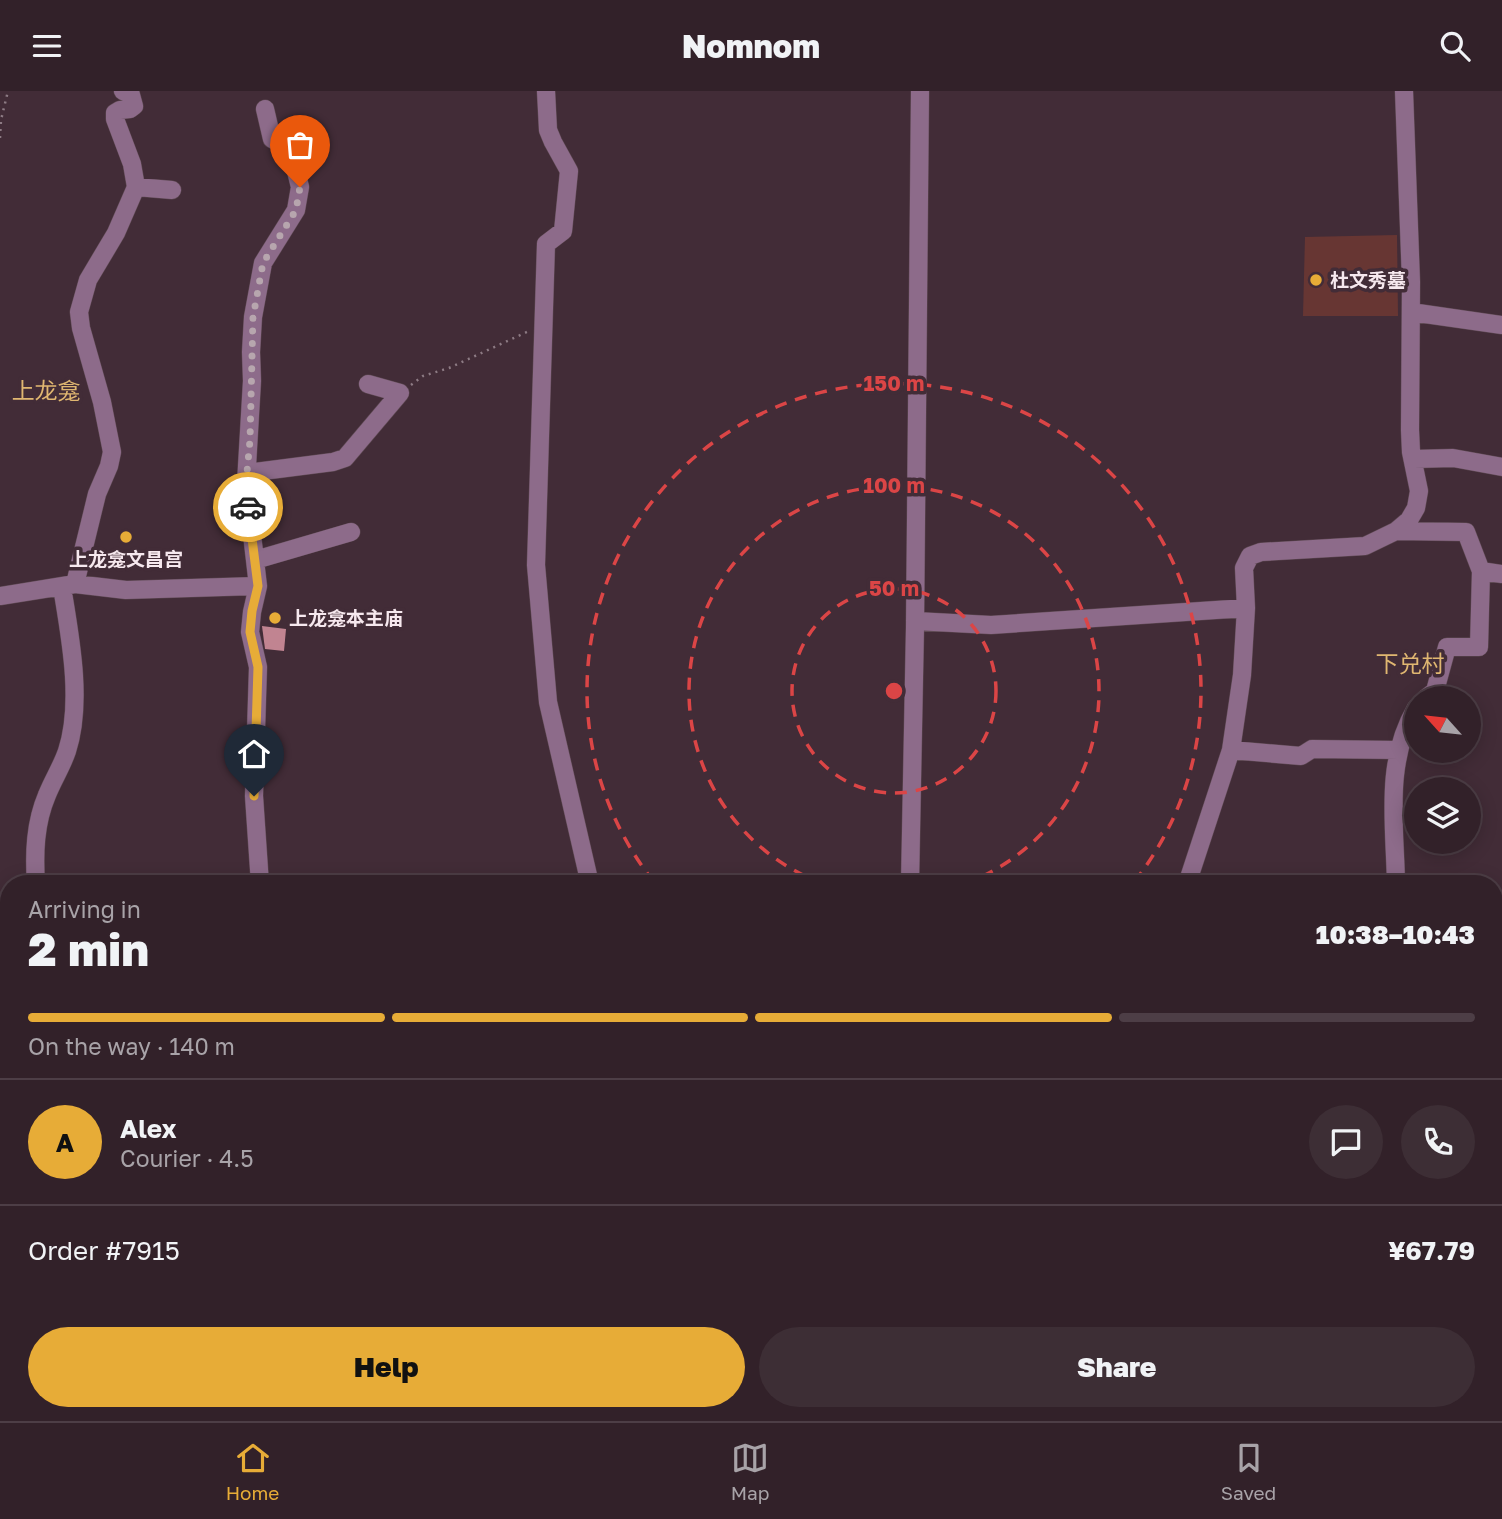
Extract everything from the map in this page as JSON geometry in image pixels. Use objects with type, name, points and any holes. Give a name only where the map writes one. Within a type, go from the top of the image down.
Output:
[{"type":"street","points":[[36,875],[37,825],[47,793],[67,751],[74,719],[68,586],[112,452],[79,312],[88,280],[116,233],[136,187],[132,164],[115,119],[115,113],[134,106],[131,95],[123,91]]},
{"type":"street","points":[[545,91],[548,130],[569,171],[563,231],[546,244],[536,565],[548,702],[588,875]]},
{"type":"street","points":[[910,875],[920,91]]},
{"type":"street","points":[[1190,875],[1231,750],[1242,675],[1246,608],[1244,568],[1250,556],[1261,552],[1365,546],[1396,531],[1409,520],[1416,508],[1419,491],[1410,430],[1411,282],[1404,91]]},
{"type":"street","points":[[259,875],[254,784],[258,667],[250,632],[258,586],[248,508],[247,473],[252,381],[251,341],[263,263],[296,210],[300,187],[295,167],[281,144],[272,139],[265,110]]},
{"type":"street","points":[[136,187],[172,190]]},
{"type":"street","points":[[1411,312],[1502,325]]},
{"type":"street","points":[[247,473],[333,462],[345,458],[400,393],[368,384]]},
{"type":"street","points":[[1413,459],[1453,459],[1502,467]]},
{"type":"street","points":[[1396,531],[1466,532],[1480,571],[1479,647],[1447,647],[1436,686]]},
{"type":"street","points":[[255,560],[351,532]]},
{"type":"street","points":[[1480,571],[1502,574]]},
{"type":"street","points":[[0,596],[68,586],[126,590],[258,586]]},
{"type":"street","points":[[915,621],[991,625],[1246,608]]},
{"type":"street","points":[[1396,875],[1394,775],[1404,738]]},
{"type":"street","points":[[1231,750],[1301,756],[1312,748],[1399,750]]},
{"type":"path","points":[[0,138],[8,91]]},
{"type":"path","points":[[1322,280],[1411,282]]},
{"type":"path","points":[[400,393],[423,376],[449,368],[542,325]]},
{"type":"shaded area","name":"杜文秀墓","points":[[1397,235],[1398,316],[1303,316],[1305,237]]},
{"type":"building","points":[[262,626],[286,629],[284,651],[265,649]]},
{"type":"way so far","points":[[248,507],[246,483],[250,440],[253,317],[263,263],[296,210],[300,187]]},
{"type":"place","name":"杜文秀墓","points":[[1316,280]]},
{"type":"place","name":"上龙龛文昌宫","points":[[126,537]]},
{"type":"place","name":"上龙龛本主庙","points":[[275,618]]},
{"type":"district","name":"上龙龛","points":[[46,391]]},
{"type":"district","name":"下兑村","points":[[1410,664]]},
{"type":"route","points":[[248,507],[258,586],[250,632],[258,667],[254,796]]}]
